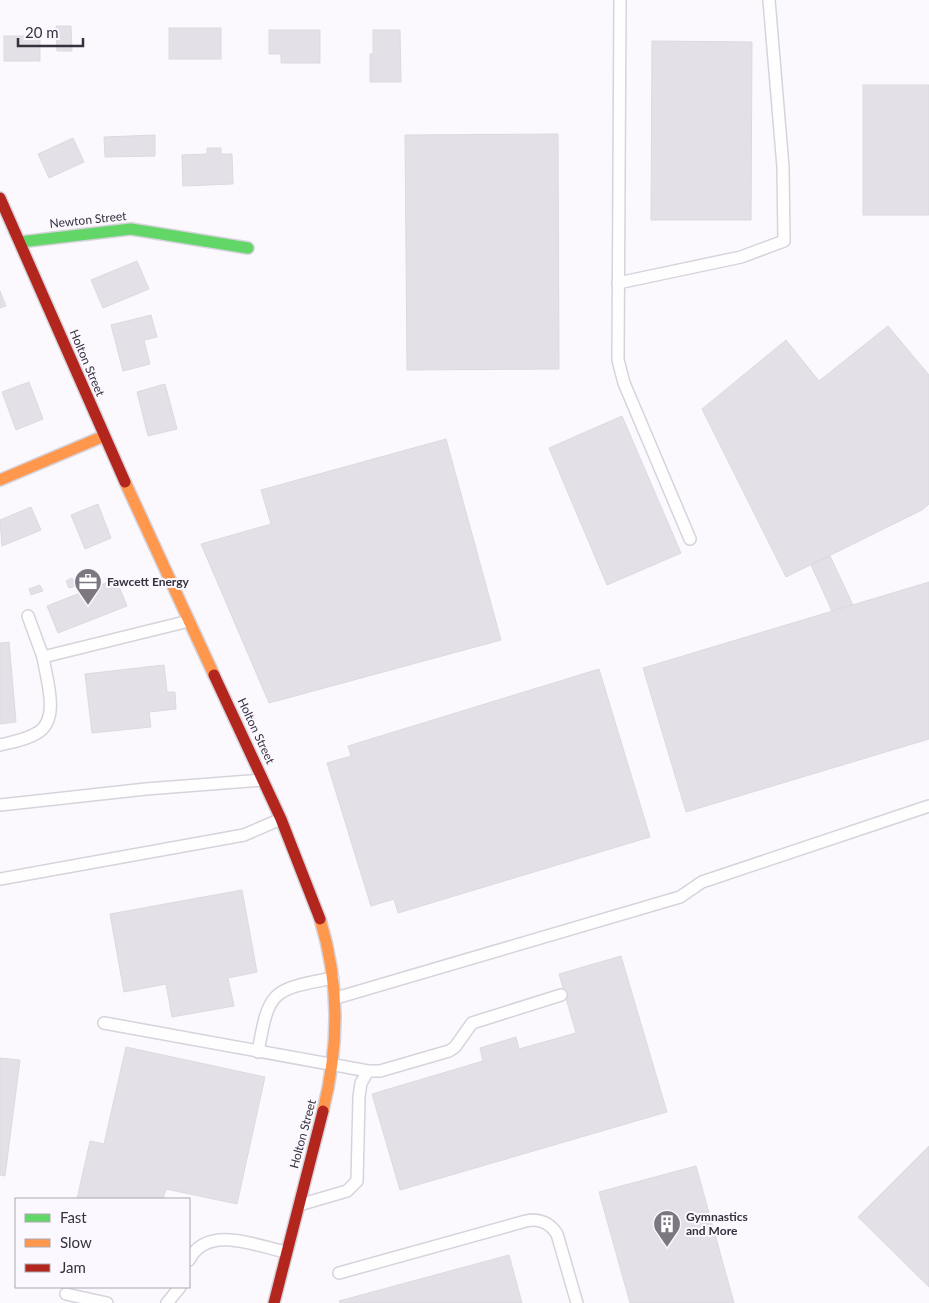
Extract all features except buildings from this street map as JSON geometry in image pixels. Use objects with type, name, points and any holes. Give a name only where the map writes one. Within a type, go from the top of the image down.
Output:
[{"type":"street","name":"Holton Street","points":[[0,198],[104,436],[281,819],[308,886],[324,938],[336,998],[336,1039],[326,1100],[274,1303]]},
{"type":"street","name":"Newton Street","points":[[20,242],[131,229],[248,248]]},
{"type":"street","points":[[0,480],[104,436]]},
{"type":"lane","points":[[620,0],[618,352],[621,376],[690,539]]},
{"type":"lane","points":[[618,283],[741,257],[784,241],[783,167],[769,0]]},
{"type":"lane","points":[[0,745],[36,734],[48,721],[50,708],[44,657],[28,616]]},
{"type":"lane","points":[[44,657],[189,621]]},
{"type":"lane","points":[[0,805],[136,790],[263,780]]},
{"type":"lane","points":[[336,998],[680,897],[702,882],[929,806]]},
{"type":"lane","points":[[0,879],[244,835],[281,819]]},
{"type":"lane","points":[[258,1052],[266,1009],[275,996],[288,987],[333,978]]},
{"type":"lane","points":[[104,1023],[332,1066],[380,1071],[448,1051],[455,1047],[472,1023],[561,995]]},
{"type":"lane","points":[[298,1206],[347,1191],[357,1181],[359,1097],[361,1083],[368,1071]]},
{"type":"lane","points":[[339,1273],[537,1220],[550,1226],[557,1234],[576,1303]]},
{"type":"lane","points":[[190,1259],[202,1245],[224,1239],[286,1252]]},
{"type":"lane","points":[[167,1303],[179,1288]]},
{"type":"lane","points":[[66,1294],[107,1303]]},
{"type":"traffic: fast","points":[[20,242],[131,229],[248,248]]},
{"type":"traffic: slow","points":[[0,480],[104,436]]},
{"type":"traffic: slow","points":[[125,482],[214,675]]},
{"type":"traffic: slow","points":[[320,919],[331,967],[335,1015],[332,1063],[323,1111]]},
{"type":"traffic: jam","points":[[0,198],[125,482]]},
{"type":"traffic: jam","points":[[214,675],[281,819],[320,919]]},
{"type":"traffic: jam","points":[[274,1303],[323,1111]]},
{"type":"place","name":"Fawcett Energy","points":[[88,606]]},
{"type":"place","name":"Gymnastics and More","points":[[667,1248]]}]
